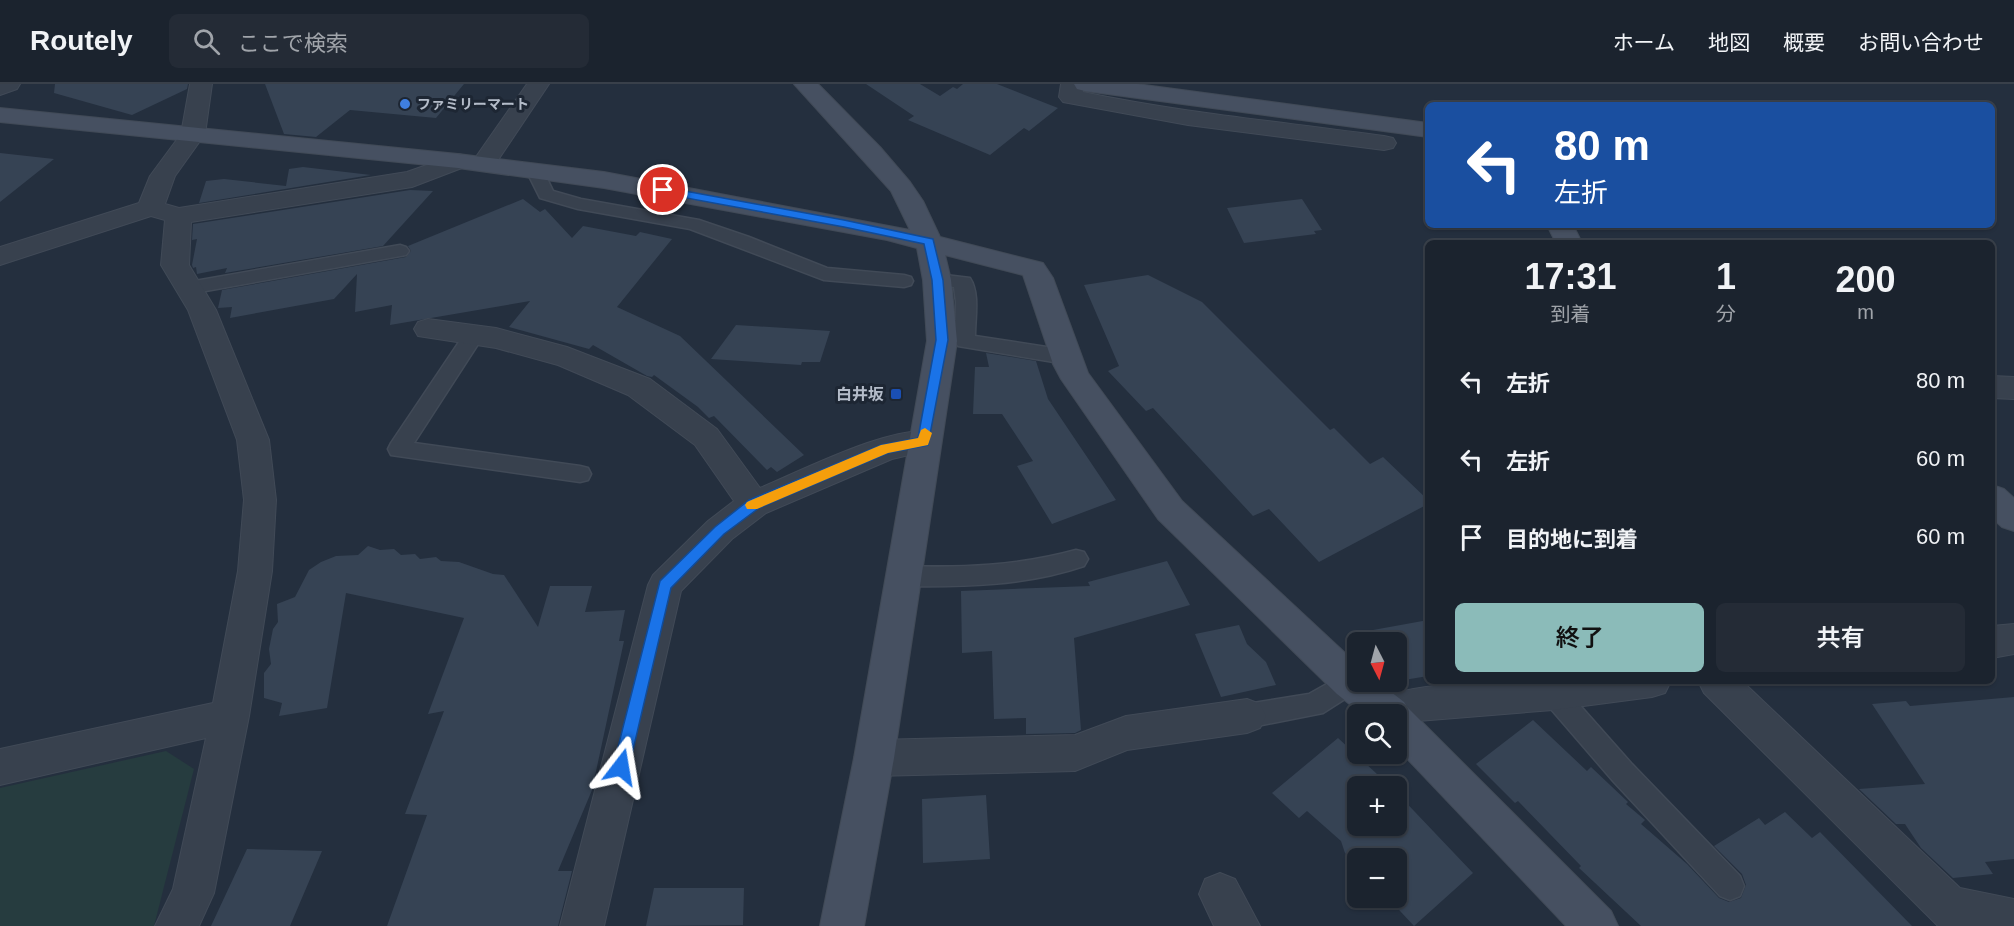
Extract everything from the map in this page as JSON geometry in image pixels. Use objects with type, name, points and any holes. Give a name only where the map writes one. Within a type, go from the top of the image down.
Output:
[{"type":"street","points":[[0,88],[9,84]]},
{"type":"street","points":[[177,926],[193,893],[230,716],[255,571],[260,500],[253,440],[202,310],[176,265],[164,212],[163,176],[193,134],[201,84]]},
{"type":"street","points":[[483,164],[538,84]]},
{"type":"street","points":[[805,84],[871,152],[901,187],[929,242],[921,281],[942,340],[874,758],[842,926]]},
{"type":"street","points":[[1072,84],[1071,97],[1101,104],[1259,128],[1384,143]]},
{"type":"street","points":[[1085,84],[1425,130]]},
{"type":"street","points":[[0,115],[535,170],[733,203],[887,232],[1033,268],[1039,278],[1066,357],[1085,393],[1170,510],[1347,679]]},
{"type":"street","points":[[0,256],[164,212],[412,179],[458,161]]},
{"type":"street","points":[[428,328],[474,335],[567,357],[639,387],[706,437],[754,504]]},
{"type":"street","points":[[1995,387],[2014,387]]},
{"type":"street","points":[[582,926],[665,585],[720,530],[754,504],[886,448],[924,441]]},
{"type":"street","points":[[1995,501],[2014,518]]},
{"type":"street","points":[[1995,642],[2014,639]]},
{"type":"street","points":[[1407,709],[1418,704],[1553,693],[1627,684]]},
{"type":"street","points":[[1720,684],[1959,916],[2014,920]]},
{"type":"street","points":[[1363,692],[1378,704]]},
{"type":"street","points":[[0,767],[230,716]]},
{"type":"street","points":[[874,758],[1075,753],[1126,733],[1247,716]]},
{"type":"street","points":[[1407,731],[1596,926]]},
{"type":"street","points":[[1959,916],[2014,900]]},
{"type":"lane","points":[[535,170],[546,194],[578,204],[693,224],[743,241],[824,274],[963,282],[966,302],[965,340],[1066,357]]},
{"type":"lane","points":[[189,288],[378,246],[400,250]]},
{"type":"lane","points":[[474,335],[399,449],[580,474]]},
{"type":"lane","points":[[902,576],[994,577],[1052,567],[1076,559]]},
{"type":"lane","points":[[1247,716],[1314,705],[1347,684]]},
{"type":"lane","points":[[1553,693],[1622,772],[1730,886]]},
{"type":"green space","points":[[166,751],[194,769],[154,926],[0,926],[0,788]]},
{"type":"building","points":[[55,84],[188,84],[187,89],[132,115],[54,93]]},
{"type":"building","points":[[265,84],[464,84],[436,118],[350,110],[316,137],[284,134]]},
{"type":"building","points":[[866,84],[920,84],[940,96],[953,87],[957,89],[963,84],[997,84],[1058,108],[1029,131],[1024,128],[990,155],[908,120],[914,116]]},
{"type":"building","points":[[0,153],[54,159],[0,202]]},
{"type":"building","points":[[303,167],[371,175],[199,203],[206,181],[224,179],[286,186],[289,169]]},
{"type":"building","points":[[410,190],[433,191],[383,246],[225,273],[227,268],[197,274],[196,267],[193,268],[197,239],[192,240],[193,224]]},
{"type":"building","points":[[523,199],[540,212],[545,209],[572,238],[583,226],[636,236],[640,232],[672,239],[617,307],[680,336],[804,455],[777,472],[771,467],[767,470],[714,416],[709,418],[698,407],[654,375],[647,376],[593,345],[589,349],[509,327],[530,301],[390,325],[392,305],[355,312],[357,274],[334,299],[230,318],[232,307],[218,308],[222,290],[406,257],[411,251],[408,246]]},
{"type":"building","points":[[1302,199],[1322,230],[1314,231],[1316,234],[1244,243],[1227,208]]},
{"type":"building","points":[[1148,275],[1202,302],[1330,430],[1334,428],[1370,464],[1383,457],[1425,497],[1425,506],[1319,562],[1269,509],[1253,516],[1153,408],[1146,411],[1108,371],[1119,366],[1084,285]]},
{"type":"building","points":[[736,325],[830,331],[820,362],[802,362],[801,365],[711,359]]},
{"type":"building","points":[[986,353],[1036,361],[1048,399],[1116,500],[1052,524],[1017,466],[1033,461],[1002,414],[973,414],[975,367],[989,367]]},
{"type":"building","points":[[368,546],[380,550],[394,549],[401,555],[415,554],[420,559],[436,557],[441,561],[459,562],[493,574],[504,575],[538,627],[550,586],[592,586],[585,612],[625,610],[619,641],[624,641],[592,790],[558,871],[572,871],[558,926],[387,926],[427,815],[405,814],[444,711],[428,714],[464,618],[346,593],[327,708],[279,716],[282,703],[264,698],[264,673],[271,664],[269,649],[273,629],[278,622],[277,604],[295,597],[309,570],[321,562],[336,556],[358,555]]},
{"type":"building","points":[[1167,561],[1190,605],[1074,638],[1081,730],[1075,733],[1026,734],[1026,718],[994,719],[992,651],[962,653],[961,591],[1090,586],[1088,582]]},
{"type":"building","points":[[1425,621],[1425,676],[1407,680],[1407,632],[1362,632]]},
{"type":"building","points":[[1239,625],[1247,644],[1266,662],[1276,685],[1221,697],[1195,634]]},
{"type":"building","points":[[2014,697],[2014,859],[1985,862],[1993,874],[1953,878],[1921,848],[1905,824],[1896,824],[1859,789],[1925,784],[1872,704],[1906,701],[1910,706]]},
{"type":"building","points":[[1533,720],[1587,771],[1591,767],[1628,802],[1626,804],[1645,820],[1641,824],[1687,864],[1719,898],[1729,902],[1741,898],[1746,885],[1742,874],[1714,846],[1759,818],[1765,825],[1785,812],[1812,838],[1820,832],[1912,926],[1641,926],[1579,868],[1581,866],[1518,801],[1515,803],[1476,764]]},
{"type":"building","points":[[1338,738],[1347,746],[1347,764],[1366,764],[1379,776],[1347,776],[1347,836],[1407,836],[1407,804],[1473,873],[1414,926],[1397,908],[1407,908],[1407,848],[1347,848],[1347,855],[1341,841],[1307,811],[1299,818],[1272,793]]},
{"type":"building","points":[[986,795],[990,859],[923,863],[922,799]]},
{"type":"building","points":[[247,849],[322,851],[290,926],[211,926]]},
{"type":"building","points":[[654,888],[744,888],[743,925],[646,926]]},
{"type":"slow traffic","points":[[752,505],[886,448],[924,441],[925,433]]},
{"type":"place","name":"ファミリーマート","points":[[405,104]]},
{"type":"place","name":"白井坂","points":[[896,394]]},
{"type":"route","points":[[621,767],[665,585],[720,530],[754,504],[886,448],[924,441],[942,340],[937,280],[929,242],[844,223],[663,190]]}]
